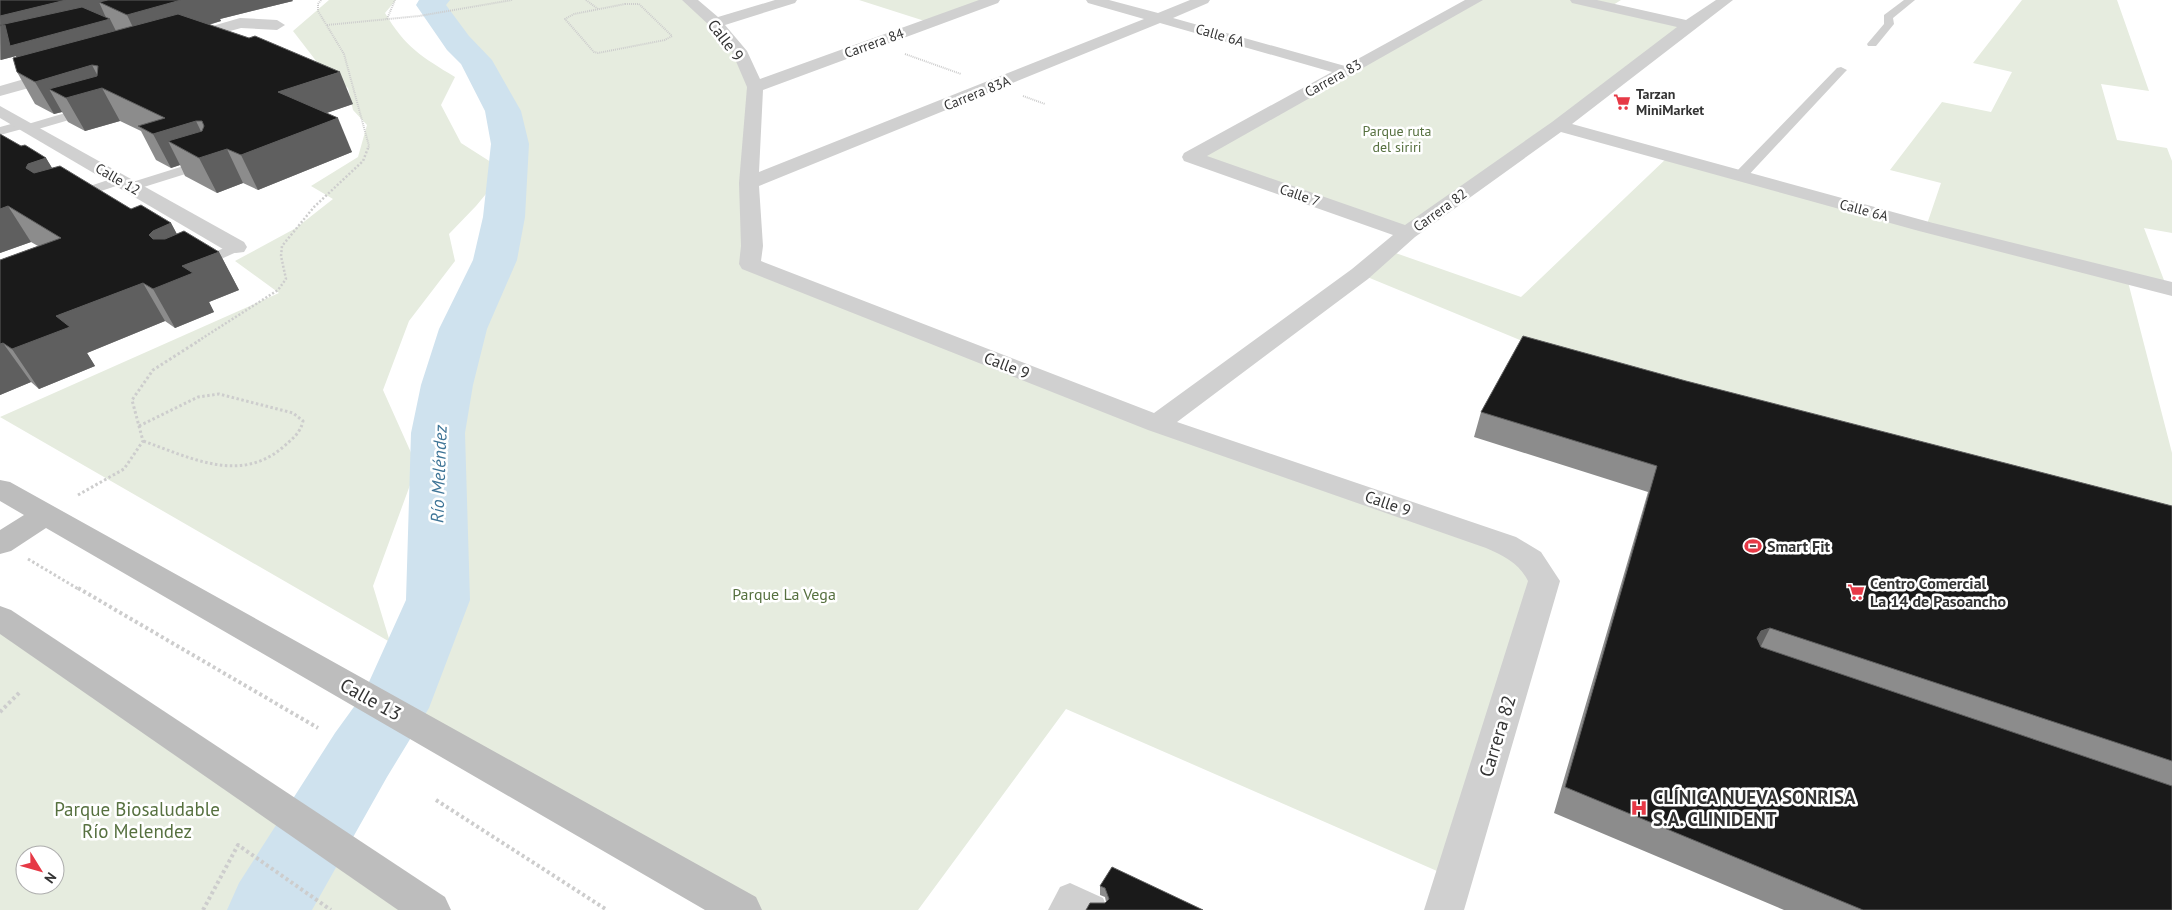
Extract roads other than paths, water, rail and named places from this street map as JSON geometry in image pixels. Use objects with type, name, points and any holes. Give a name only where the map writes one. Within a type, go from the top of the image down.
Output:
[{"type":"main road","name":"Calle 13","points":[[0,489],[464,750],[742,910]]},
{"type":"main road","points":[[1,544],[46,515]]},
{"type":"main road","points":[[2,622],[431,910]]},
{"type":"street","name":"Calle 9","points":[[689,0],[715,23],[739,51],[755,87],[749,183],[752,246],[750,264],[1157,424],[1497,540],[1518,550],[1534,563]]},
{"type":"street","points":[[715,23],[790,0]]},
{"type":"street","name":"Carrera 84","points":[[755,87],[993,0]]},
{"type":"street","name":"Calle 6A","points":[[1093,0],[1346,71]]},
{"type":"street","name":"Carrera 83A","points":[[749,183],[995,86],[1203,0]]},
{"type":"street","name":"Carrera 83","points":[[1191,157],[1476,0]]},
{"type":"street","points":[[1577,0],[1689,25]]},
{"type":"street","name":"Carrera 82","points":[[1157,424],[1360,274],[1408,233],[1558,126],[1689,25],[1726,0]]},
{"type":"street","points":[[170,43],[240,23],[277,25]]},
{"type":"street","points":[[0,91],[77,69]]},
{"type":"street","name":"Calle 12","points":[[0,111],[236,247]]},
{"type":"street","name":"Calle 6A","points":[[1558,126],[1926,227],[2172,289]]},
{"type":"street","name":"Calle 7","points":[[1191,157],[1408,233]]},
{"type":"street","name":"Carrera 82","points":[[1444,910],[1544,581],[1534,563]]},
{"type":"lane","points":[[1872,44],[1889,24],[1888,17],[1910,0]]},
{"type":"lane","points":[[1740,176],[1840,70]]},
{"type":"lane","points":[[0,131],[25,127],[99,107]]},
{"type":"lane","points":[[65,199],[213,160]]},
{"type":"lane","points":[[180,272],[236,247]]},
{"type":"lane","points":[[1062,910],[1070,896],[1093,907]]},
{"type":"waterway","name":"Río Meléndez","points":[[268,910],[361,755],[393,708],[438,600],[438,433],[447,385],[463,329],[495,260],[504,217],[510,144],[503,111],[475,60],[458,43],[431,5],[435,0]]},
{"type":"place","name":"Tarzan MiniMarket","points":[[1622,102]]},
{"type":"place","name":"Smart Fit","points":[[1753,546]]},
{"type":"place","name":"Centro Comercial La 14 de Pasoancho","points":[[1856,592]]},
{"type":"place","name":"CLÍNICA NUEVA SONRISA S.A. CLINIDENT","points":[[1639,808]]},
{"type":"park label","name":"Parque ruta del siriri","points":[[1397,140]]},
{"type":"park label","name":"Parque La Vega","points":[[784,594]]},
{"type":"park label","name":"Parque Biosaludable Río Melendez","points":[[137,820]]}]
